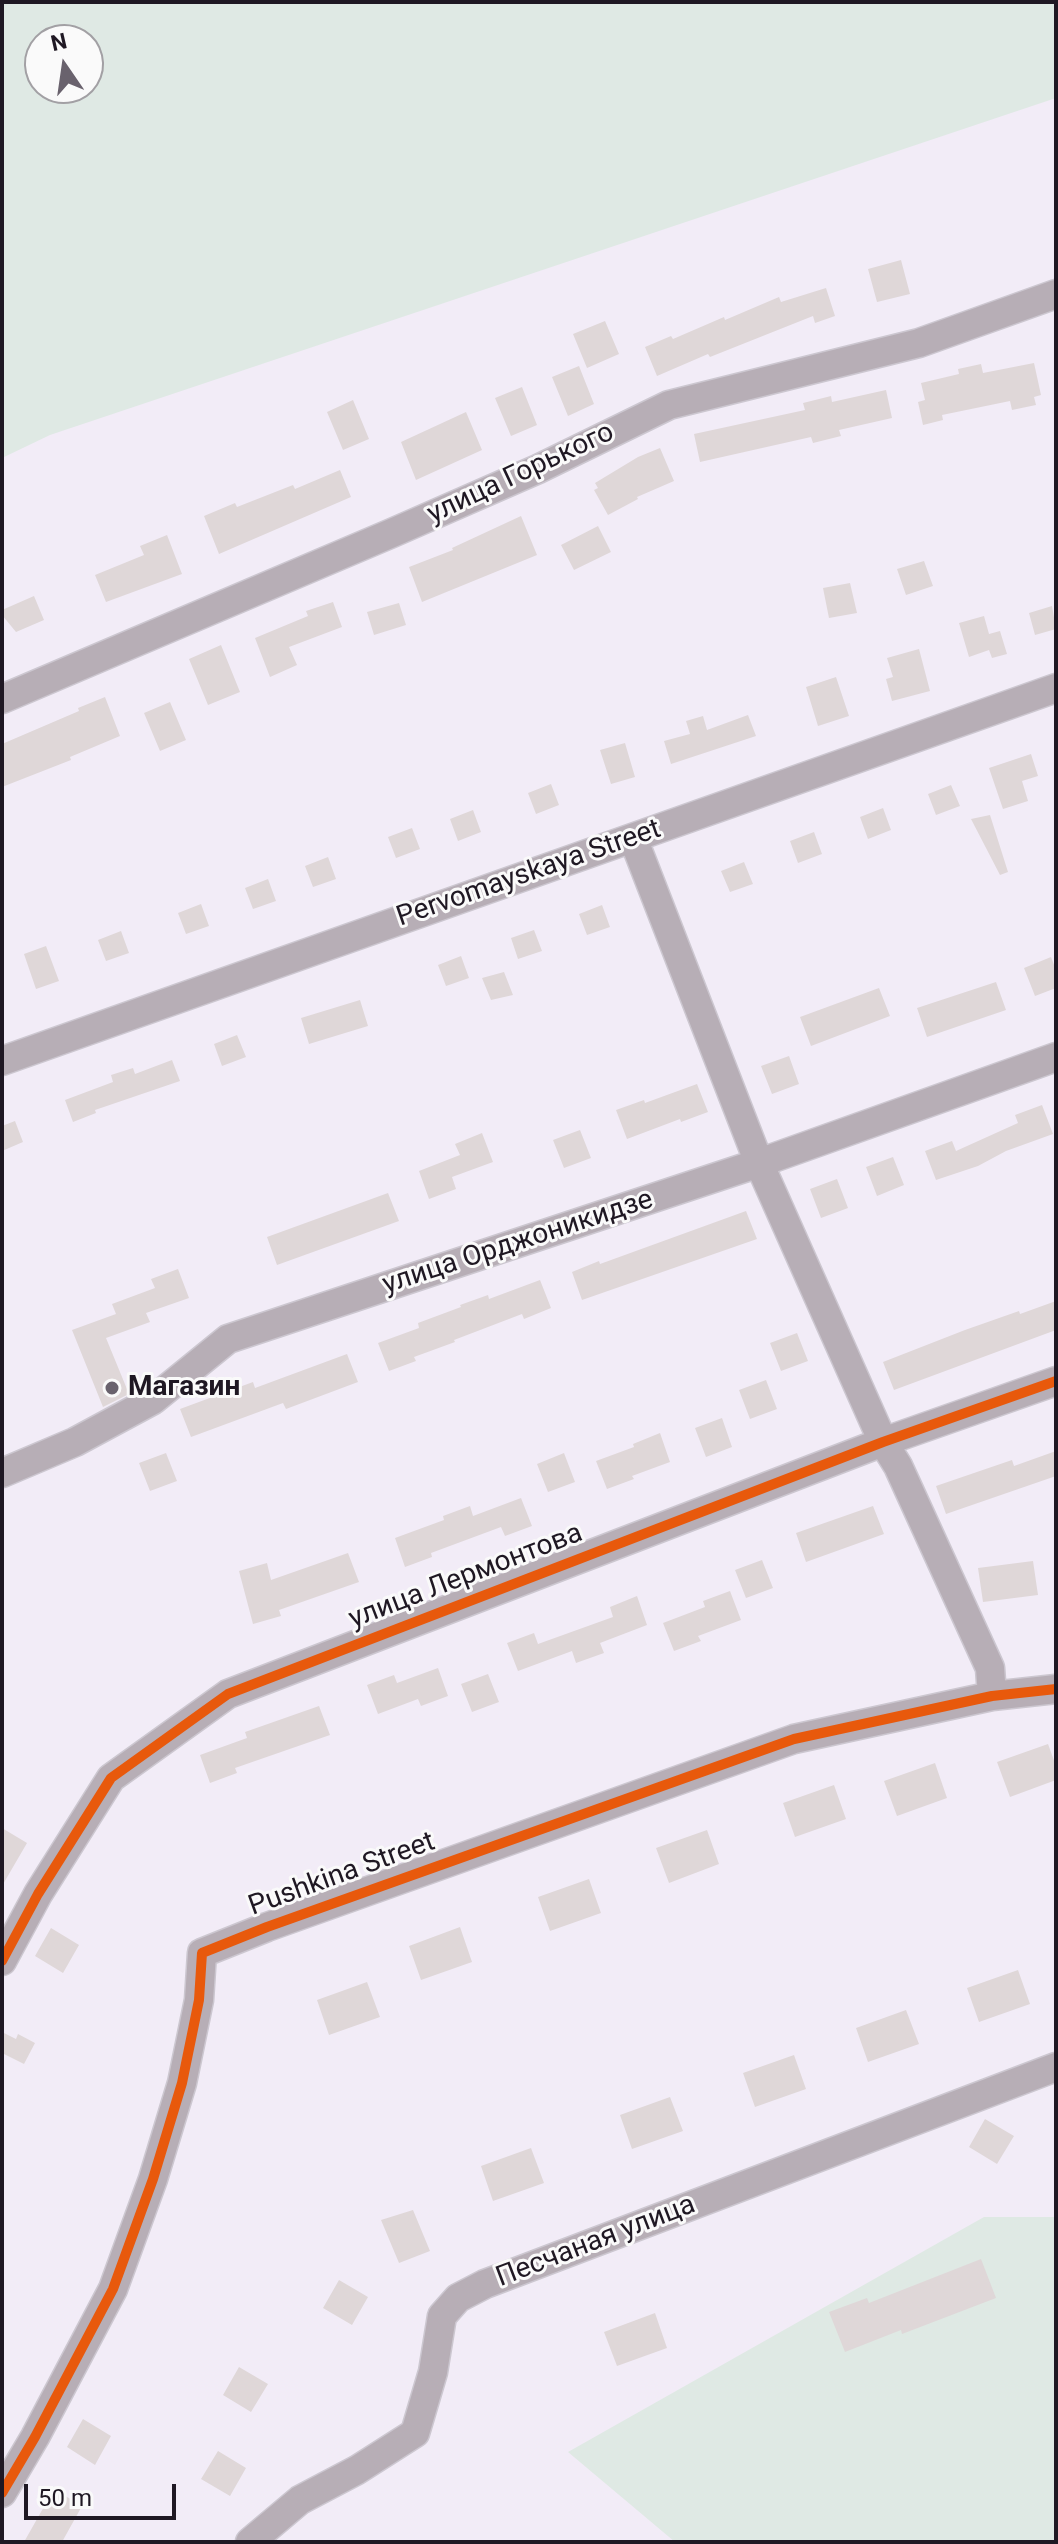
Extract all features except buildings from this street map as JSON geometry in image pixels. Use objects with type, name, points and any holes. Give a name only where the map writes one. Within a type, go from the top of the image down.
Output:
[{"type":"street","name":"улица Горького","points":[[2,699],[465,501],[669,405],[919,343],[1056,294]]},
{"type":"street","name":"Pervomayskaya Street","points":[[2,1061],[1056,688]]},
{"type":"street","points":[[633,838],[759,1163],[883,1442],[898,1466],[990,1668],[992,1696]]},
{"type":"street","name":"улица Орджоникидзе","points":[[2,1473],[75,1442],[153,1400],[228,1339],[759,1163],[1056,1057]]},
{"type":"street","name":"улица Лермонтова","points":[[2,1961],[38,1894],[111,1778],[228,1694],[883,1442],[1056,1381]]},
{"type":"street","name":"Pushkina Street","points":[[2,2493],[35,2437],[118,2275],[153,2179],[182,2083],[199,2000],[202,1953],[794,1739],[992,1696],[1056,1689]]},
{"type":"street","name":"Песчаная улица","points":[[250,2542],[300,2500],[357,2470],[415,2433],[433,2372],[442,2316],[458,2298],[485,2284],[1056,2067]]},
{"type":"shaded area","points":[[2,2],[1056,2],[1056,98],[50,435],[2,458]]},
{"type":"shaded area","points":[[984,2217],[1056,2217],[1056,2542],[675,2542],[568,2452]]},
{"type":"cycle path","points":[[2,1961],[38,1894],[111,1778],[228,1694],[883,1442],[1056,1381]]},
{"type":"cycle path","points":[[2,2493],[113,2289],[153,2179],[182,2083],[199,2000],[202,1953],[794,1739],[992,1696],[1056,1689]]},
{"type":"place","name":"Магазин","points":[[112,1388]]}]
